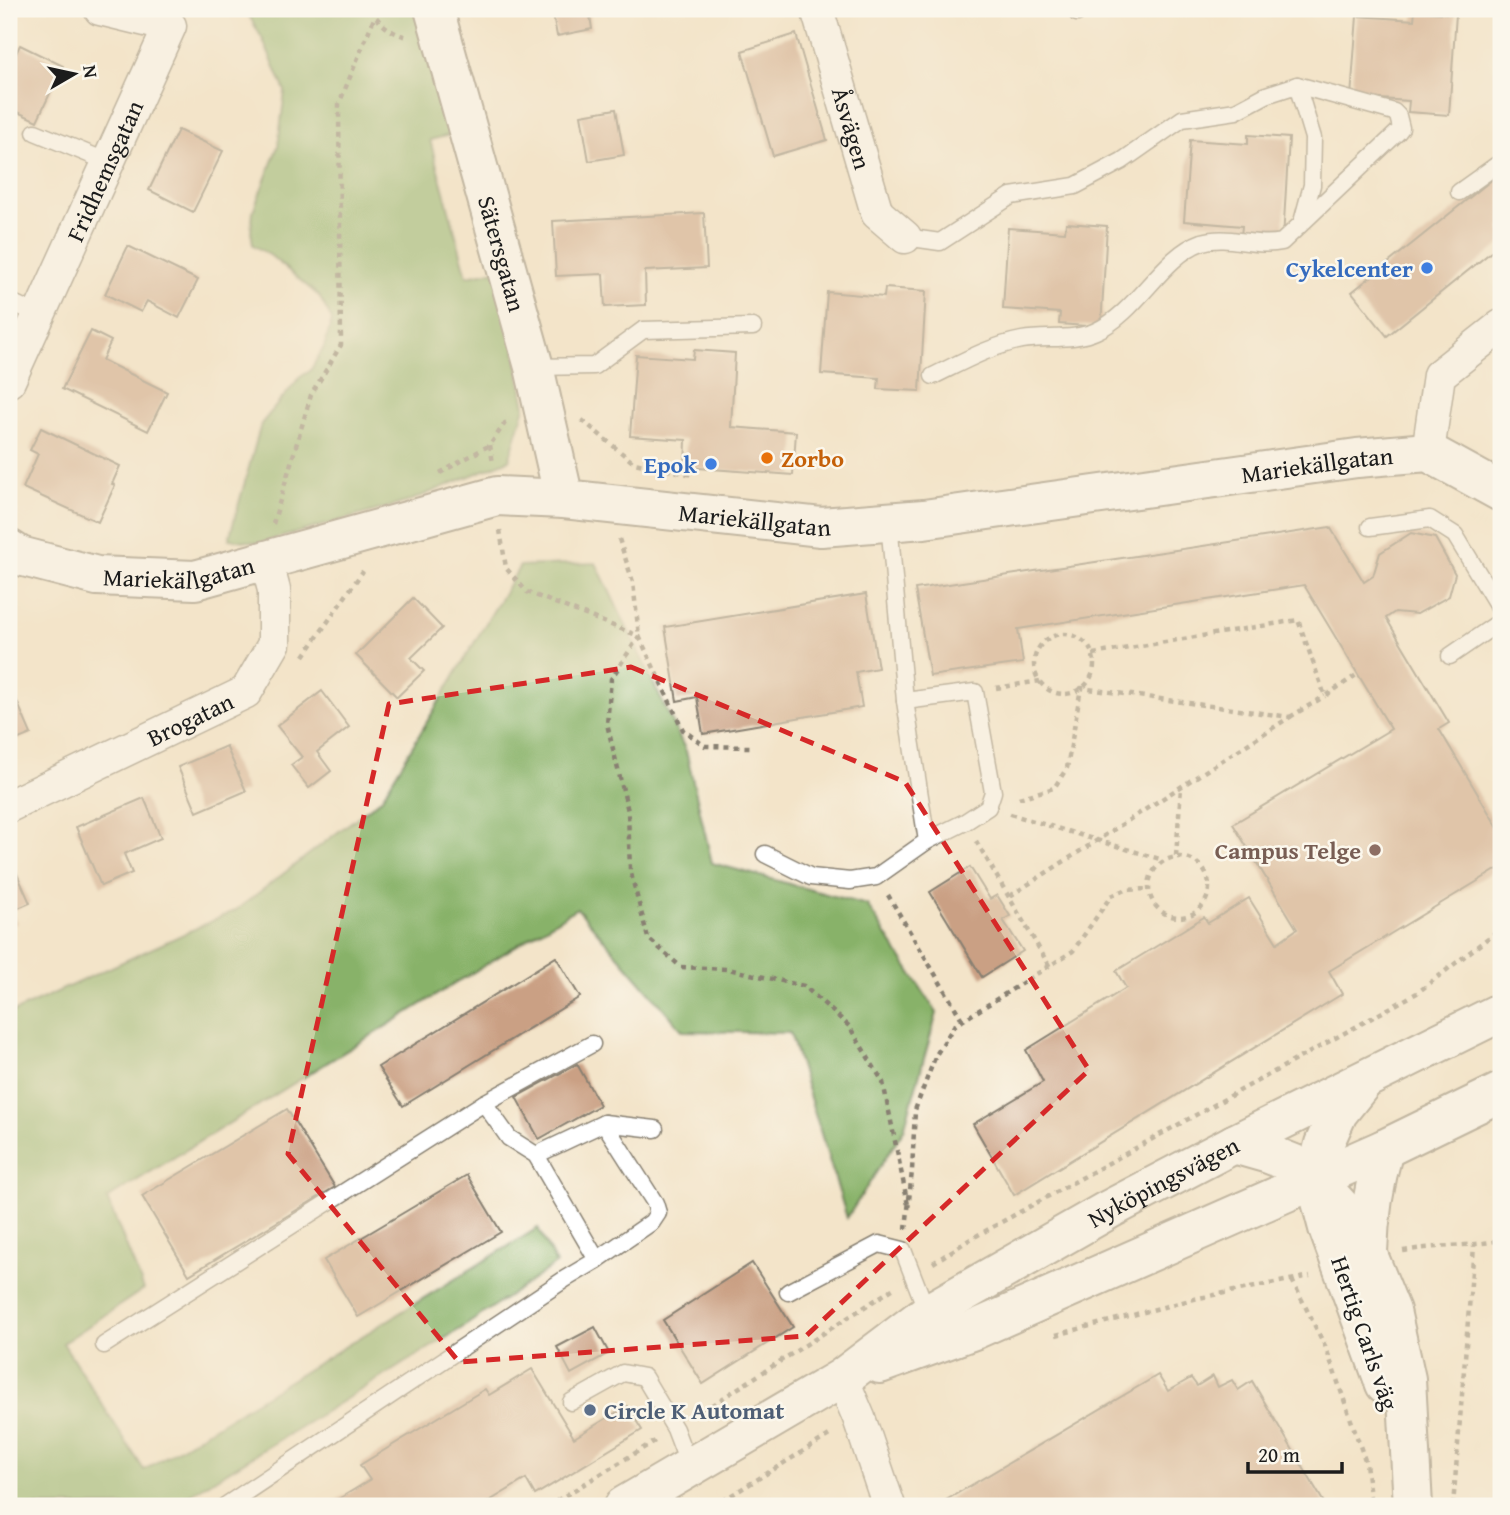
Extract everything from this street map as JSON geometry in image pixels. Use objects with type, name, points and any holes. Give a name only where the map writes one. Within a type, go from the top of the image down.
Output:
[{"type":"main road","name":"Sätersgatan","points":[[434,9],[534,367],[564,499]]},
{"type":"main road","name":"Mariekällgatan","points":[[9,550],[20,556],[97,576],[195,580],[269,546],[497,496],[564,499],[821,527],[924,519],[1357,458],[1427,452],[1501,492]]},
{"type":"main road","name":"Nyköpingsvägen","points":[[624,1506],[842,1378],[934,1328],[1108,1210],[1234,1144],[1501,1012]]},
{"type":"main road","name":"Hertig Carls väg","points":[[1366,1079],[1338,1113],[1324,1143],[1315,1179],[1328,1228],[1385,1384],[1413,1497]]},
{"type":"main road","name":"Nyköpingsvägen","points":[[934,1328],[974,1330],[1384,1149],[1501,1093]]},
{"type":"main road","name":"Hertig Carls väg","points":[[1234,1144],[1294,1164],[1315,1179],[1385,1253]]},
{"type":"main road","name":"Hertig Carls väg","points":[[1384,1149],[1373,1187],[1368,1218],[1385,1253],[1391,1311],[1406,1379],[1413,1497]]},
{"type":"street","name":"Åsvägen","points":[[817,9],[877,214],[905,237]]},
{"type":"street","name":"Fridhemsgatan","points":[[9,381],[170,26],[106,10]]},
{"type":"street","points":[[1427,452],[1439,375],[1501,327]]},
{"type":"street","name":"Brogatan","points":[[9,806],[246,692],[274,644],[274,590],[269,546]]},
{"type":"street","points":[[842,1378],[859,1418],[889,1506]]},
{"type":"lane","points":[[1297,86],[1313,138],[1312,185],[1302,222]]},
{"type":"lane","points":[[905,237],[940,242],[1012,196],[1075,186],[1122,161],[1182,119],[1236,111],[1266,95],[1297,86],[1394,112],[1401,128],[1282,242],[1270,244],[1223,239],[1203,242],[1185,250],[1123,313],[1093,333],[1024,340],[996,346],[933,376]]},
{"type":"lane","points":[[35,132],[108,162]]},
{"type":"lane","points":[[1460,192],[1501,162]]},
{"type":"lane","points":[[9,301],[38,315]]},
{"type":"lane","points":[[534,367],[594,366],[643,330],[753,327]]},
{"type":"lane","points":[[1370,527],[1430,519],[1438,524],[1455,535],[1501,611]]},
{"type":"lane","points":[[889,522],[905,701],[927,841]]},
{"type":"lane","points":[[1450,656],[1501,621]]},
{"type":"lane","points":[[765,854],[811,877],[850,881],[876,877],[927,841],[988,807],[993,792],[975,692],[905,701]]},
{"type":"lane","points":[[104,1345],[485,1103],[592,1044]]},
{"type":"lane","points":[[485,1103],[509,1138],[536,1156],[597,1260]]},
{"type":"lane","points":[[536,1156],[604,1123],[655,1129]]},
{"type":"lane","points":[[225,1506],[652,1222],[658,1213],[655,1203],[604,1123]]},
{"type":"lane","points":[[788,1292],[878,1244],[903,1250],[934,1328]]},
{"type":"lane","points":[[571,1402],[623,1373],[644,1377],[675,1429],[689,1466]]},
{"type":"path","points":[[269,546],[274,518],[311,395],[341,345],[339,104],[375,16]]},
{"type":"path","points":[[490,445],[506,568],[527,592],[639,636]]},
{"type":"path","points":[[617,534],[633,582],[639,636],[682,730],[705,746],[750,747]]},
{"type":"path","points":[[257,673],[299,664],[368,564]]},
{"type":"path","points":[[1093,654],[1298,620],[1325,696]]},
{"type":"path","points":[[1062,633],[1073,634],[1084,640],[1093,654],[1093,673],[1088,684],[1066,694],[1054,693],[1040,681],[1034,666],[1035,654],[1041,643],[1062,633]]},
{"type":"path","points":[[639,636],[611,679],[607,724],[628,811],[630,870],[648,938],[681,967],[728,969],[804,986],[849,1026],[883,1083],[908,1205]]},
{"type":"path","points":[[1010,896],[1358,674]]},
{"type":"path","points":[[975,692],[1040,681]]},
{"type":"path","points":[[1081,688],[1290,717]]},
{"type":"path","points":[[988,807],[1054,788],[1067,768],[1081,688]]},
{"type":"path","points":[[1176,856],[1181,787]]},
{"type":"path","points":[[988,807],[1164,860]]},
{"type":"path","points":[[965,822],[1050,967]]},
{"type":"path","points":[[1176,856],[1187,858],[1199,864],[1206,873],[1208,897],[1192,915],[1181,918],[1169,916],[1151,901],[1149,878],[1155,867],[1164,860],[1176,856]]},
{"type":"path","points":[[876,877],[963,1021]]},
{"type":"path","points":[[903,1250],[912,1171],[915,1110],[936,1055],[954,1026],[1073,951],[1111,896],[1125,890],[1148,889]]},
{"type":"path","points":[[548,1506],[675,1429],[969,1240],[1417,993],[1501,928]]},
{"type":"path","points":[[1385,1253],[1437,1245],[1474,1246],[1501,1240]]},
{"type":"path","points":[[1453,1506],[1474,1246]]},
{"type":"path","points":[[1049,1337],[1194,1299],[1293,1280],[1326,1348],[1366,1463],[1371,1506]]},
{"type":"highlighted area","points":[[631,667],[905,782],[1089,1070],[806,1336],[459,1362],[288,1154],[389,704]]},
{"type":"green space","points":[[245,9],[421,9],[462,132],[430,140],[467,276],[501,269],[525,407],[509,460],[407,502],[260,543],[229,539],[261,424],[300,377],[310,371],[324,347],[332,320],[319,296],[271,256],[253,245],[253,211],[278,146],[285,91],[262,38]]},
{"type":"green space","points":[[596,563],[686,751],[712,863],[867,905],[937,1013],[904,1129],[847,1218],[790,1033],[683,1031],[577,908],[107,1199],[144,1289],[63,1343],[144,1470],[538,1228],[556,1264],[462,1328],[181,1500],[176,1506],[9,1506],[9,1014],[236,910],[381,799],[520,566]]},
{"type":"building","points":[[552,9],[589,9],[592,29],[557,36]]},
{"type":"building","points":[[1037,9],[1037,14],[996,11]]},
{"type":"building","points":[[1415,11],[1456,14],[1449,115],[1408,112],[1409,101],[1351,97],[1357,16],[1414,20]]},
{"type":"building","points":[[796,34],[827,140],[773,156],[742,51]]},
{"type":"building","points":[[20,45],[63,66],[37,121],[9,108],[9,68]]},
{"type":"building","points":[[616,109],[624,155],[589,161],[581,115]]},
{"type":"building","points":[[178,130],[223,151],[193,212],[149,190]]},
{"type":"building","points":[[1248,135],[1289,138],[1283,239],[1241,236],[1242,226],[1184,221],[1190,140],[1248,144]]},
{"type":"building","name":"Cykelcenter","points":[[1499,174],[1501,244],[1387,336],[1352,292]]},
{"type":"building","points":[[704,213],[707,268],[645,271],[646,305],[605,307],[603,274],[556,276],[553,221]]},
{"type":"building","points":[[1066,223],[1107,226],[1101,327],[1059,324],[1060,313],[1003,309],[1008,228],[1065,232]]},
{"type":"building","points":[[128,246],[198,280],[179,318],[147,301],[141,312],[105,294]]},
{"type":"building","points":[[885,288],[926,291],[920,391],[878,389],[879,378],[821,374],[827,292],[884,297]]},
{"type":"building","points":[[91,331],[111,341],[102,360],[167,392],[148,431],[62,389]]},
{"type":"building","points":[[694,350],[735,353],[731,427],[796,432],[793,475],[685,467],[686,440],[630,436],[636,355],[693,359]]},
{"type":"building","points":[[41,428],[120,466],[112,484],[115,485],[98,522],[23,488],[38,454],[30,450]]},
{"type":"building","name":"Campus Telge","points":[[1330,527],[1364,582],[1373,576],[1380,553],[1411,533],[1435,538],[1455,574],[1449,596],[1417,614],[1395,612],[1386,618],[1449,723],[1439,729],[1501,833],[1501,867],[1329,971],[1342,994],[1014,1195],[973,1124],[1043,1082],[1026,1050],[1126,988],[1116,971],[1204,917],[1208,923],[1249,898],[1277,943],[1297,929],[1233,824],[1391,729],[1304,585],[1018,629],[1023,663],[930,676],[915,589]]},
{"type":"building","points":[[866,594],[878,668],[856,672],[862,707],[703,734],[697,697],[677,701],[665,627]]},
{"type":"building","points":[[413,598],[442,628],[411,658],[424,671],[397,697],[356,655]]},
{"type":"building","points":[[9,683],[31,734],[9,743]]},
{"type":"building","points":[[322,691],[349,727],[317,752],[331,771],[309,788],[291,765],[302,757],[277,726]]},
{"type":"building","points":[[226,746],[246,791],[197,812],[178,767]]},
{"type":"building","points":[[144,798],[161,838],[124,854],[132,873],[101,886],[76,827]]},
{"type":"building","points":[[12,863],[30,903],[11,911],[17,923],[9,927],[9,865]]},
{"type":"building","points":[[970,867],[990,899],[997,895],[1010,916],[1003,920],[1023,951],[982,977],[930,892]]},
{"type":"building","points":[[556,957],[580,997],[403,1106],[378,1067]]},
{"type":"building","points":[[577,1064],[600,1105],[539,1139],[516,1097]]},
{"type":"building","points":[[287,1109],[335,1187],[189,1275],[142,1196]]},
{"type":"building","points":[[467,1175],[501,1232],[358,1317],[324,1260]]},
{"type":"building","points":[[752,1263],[793,1327],[703,1384],[663,1320]]},
{"type":"building","points":[[595,1327],[609,1353],[571,1374],[557,1347]]},
{"type":"building","points":[[532,1369],[574,1438],[627,1406],[642,1430],[535,1495],[526,1479],[481,1506],[327,1506],[370,1480],[360,1465],[485,1389],[489,1395]]},
{"type":"building","points":[[1158,1375],[1168,1391],[1191,1378],[1197,1386],[1213,1376],[1218,1387],[1232,1380],[1238,1390],[1252,1381],[1326,1506],[943,1506],[941,1503]]},
{"type":"place","name":"Cykelcenter","points":[[1427,268]]},
{"type":"place","name":"Zorbo","points":[[767,458]]},
{"type":"place","name":"Epok","points":[[711,464]]},
{"type":"place","name":"Campus Telge","points":[[1375,850]]},
{"type":"place","name":"Circle K Automat","points":[[590,1410]]}]
